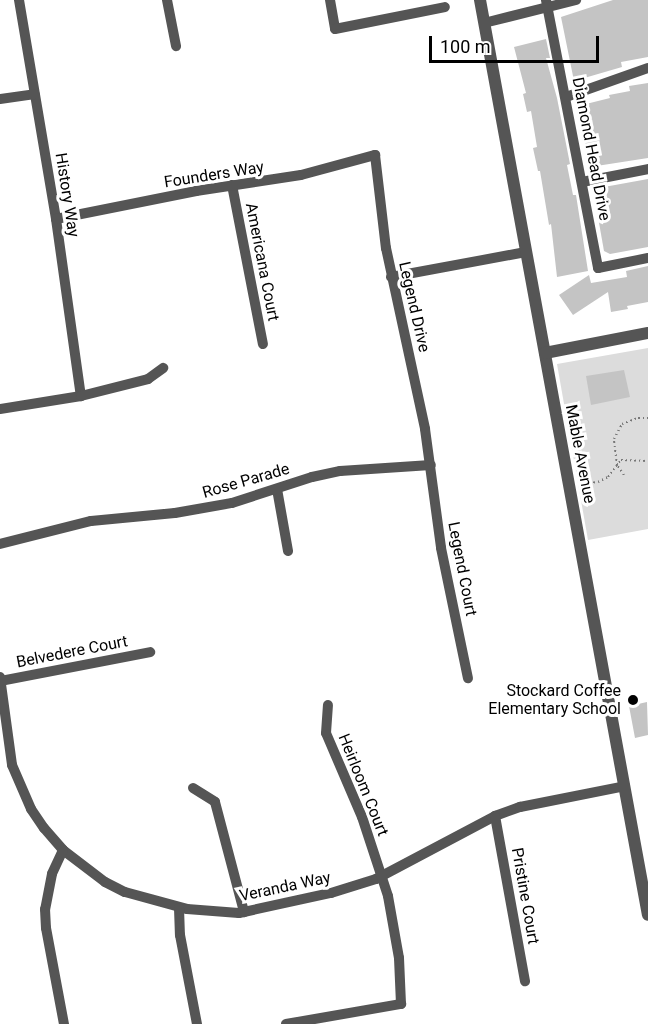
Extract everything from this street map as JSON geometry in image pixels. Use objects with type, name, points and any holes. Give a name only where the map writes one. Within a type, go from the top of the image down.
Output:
[{"type":"street","name":"History Way","points":[[19,0],[56,219],[81,396]]},
{"type":"street","points":[[166,0],[176,46]]},
{"type":"street","points":[[330,0],[336,29],[445,8]]},
{"type":"street","name":"Mable Avenue","points":[[481,0],[569,485],[646,889],[648,915]]},
{"type":"street","points":[[484,23],[547,4],[576,0]]},
{"type":"street","name":"Diamond Head Drive","points":[[547,4],[598,268],[648,258]]},
{"type":"street","points":[[566,97],[648,68]]},
{"type":"street","points":[[0,99],[35,94]]},
{"type":"street","name":"Founders Way","points":[[56,219],[232,185],[301,176],[375,155]]},
{"type":"street","name":"Legend Drive","points":[[375,155],[391,277],[418,393],[431,465]]},
{"type":"street","points":[[582,182],[648,169]]},
{"type":"street","name":"Americana Court","points":[[232,185],[263,344]]},
{"type":"street","points":[[391,277],[526,252]]},
{"type":"street","points":[[545,353],[648,333]]},
{"type":"street","points":[[0,409],[81,396],[148,380],[163,368]]},
{"type":"street","name":"Rose Parade","points":[[0,544],[92,521],[204,509],[340,471],[431,465]]},
{"type":"street","name":"Legend Court","points":[[431,465],[441,548],[468,678]]},
{"type":"street","points":[[277,489],[288,551]]},
{"type":"street","name":"Belvedere Court","points":[[0,679],[150,652]]},
{"type":"street","name":"Veranda Way","points":[[0,679],[7,742],[20,787],[44,828],[63,850],[86,869],[115,887],[179,908],[244,912],[299,902],[383,875],[495,816],[544,801],[625,786]]},
{"type":"street","name":"Heirloom Court","points":[[286,1024],[401,1004],[395,928],[383,875],[351,788],[326,733],[328,705]]},
{"type":"street","points":[[194,788],[215,802],[244,912]]},
{"type":"street","name":"Pristine Court","points":[[495,816],[525,981]]},
{"type":"street","points":[[63,850],[52,874],[45,909],[46,928],[64,1024]]},
{"type":"street","points":[[179,908],[180,935],[197,1024]]},
{"type":"path","points":[[624,475],[617,465],[614,439],[622,424],[638,418],[648,418]]},
{"type":"path","points":[[569,485],[598,482],[608,477],[621,460],[648,461]]},
{"type":"shaded area","points":[[648,348],[648,529],[588,540],[557,364]]},
{"type":"building","points":[[613,0],[648,0],[648,57],[621,62],[622,67],[574,81],[561,17]]},
{"type":"building","points":[[546,39],[550,58],[546,58],[557,98],[570,164],[567,165],[573,195],[576,195],[588,271],[557,277],[551,224],[549,225],[540,171],[538,171],[533,148],[537,147],[531,111],[527,112],[523,94],[526,93],[514,47]]},
{"type":"building","points":[[648,83],[648,158],[590,167],[578,106],[610,98],[609,95],[630,91],[629,86]]},
{"type":"building","points":[[648,179],[648,247],[610,254],[604,251],[593,189]]},
{"type":"building","points":[[648,266],[648,302],[627,306],[628,309],[611,312],[608,292],[573,315],[559,295],[589,275],[591,283],[627,277],[626,271]]},
{"type":"building","points":[[624,370],[630,397],[591,405],[586,376]]},
{"type":"building","points":[[647,702],[648,735],[635,738],[629,706]]},
{"type":"place","name":"Stockard Coffee Elementary School","points":[[633,700]]}]
